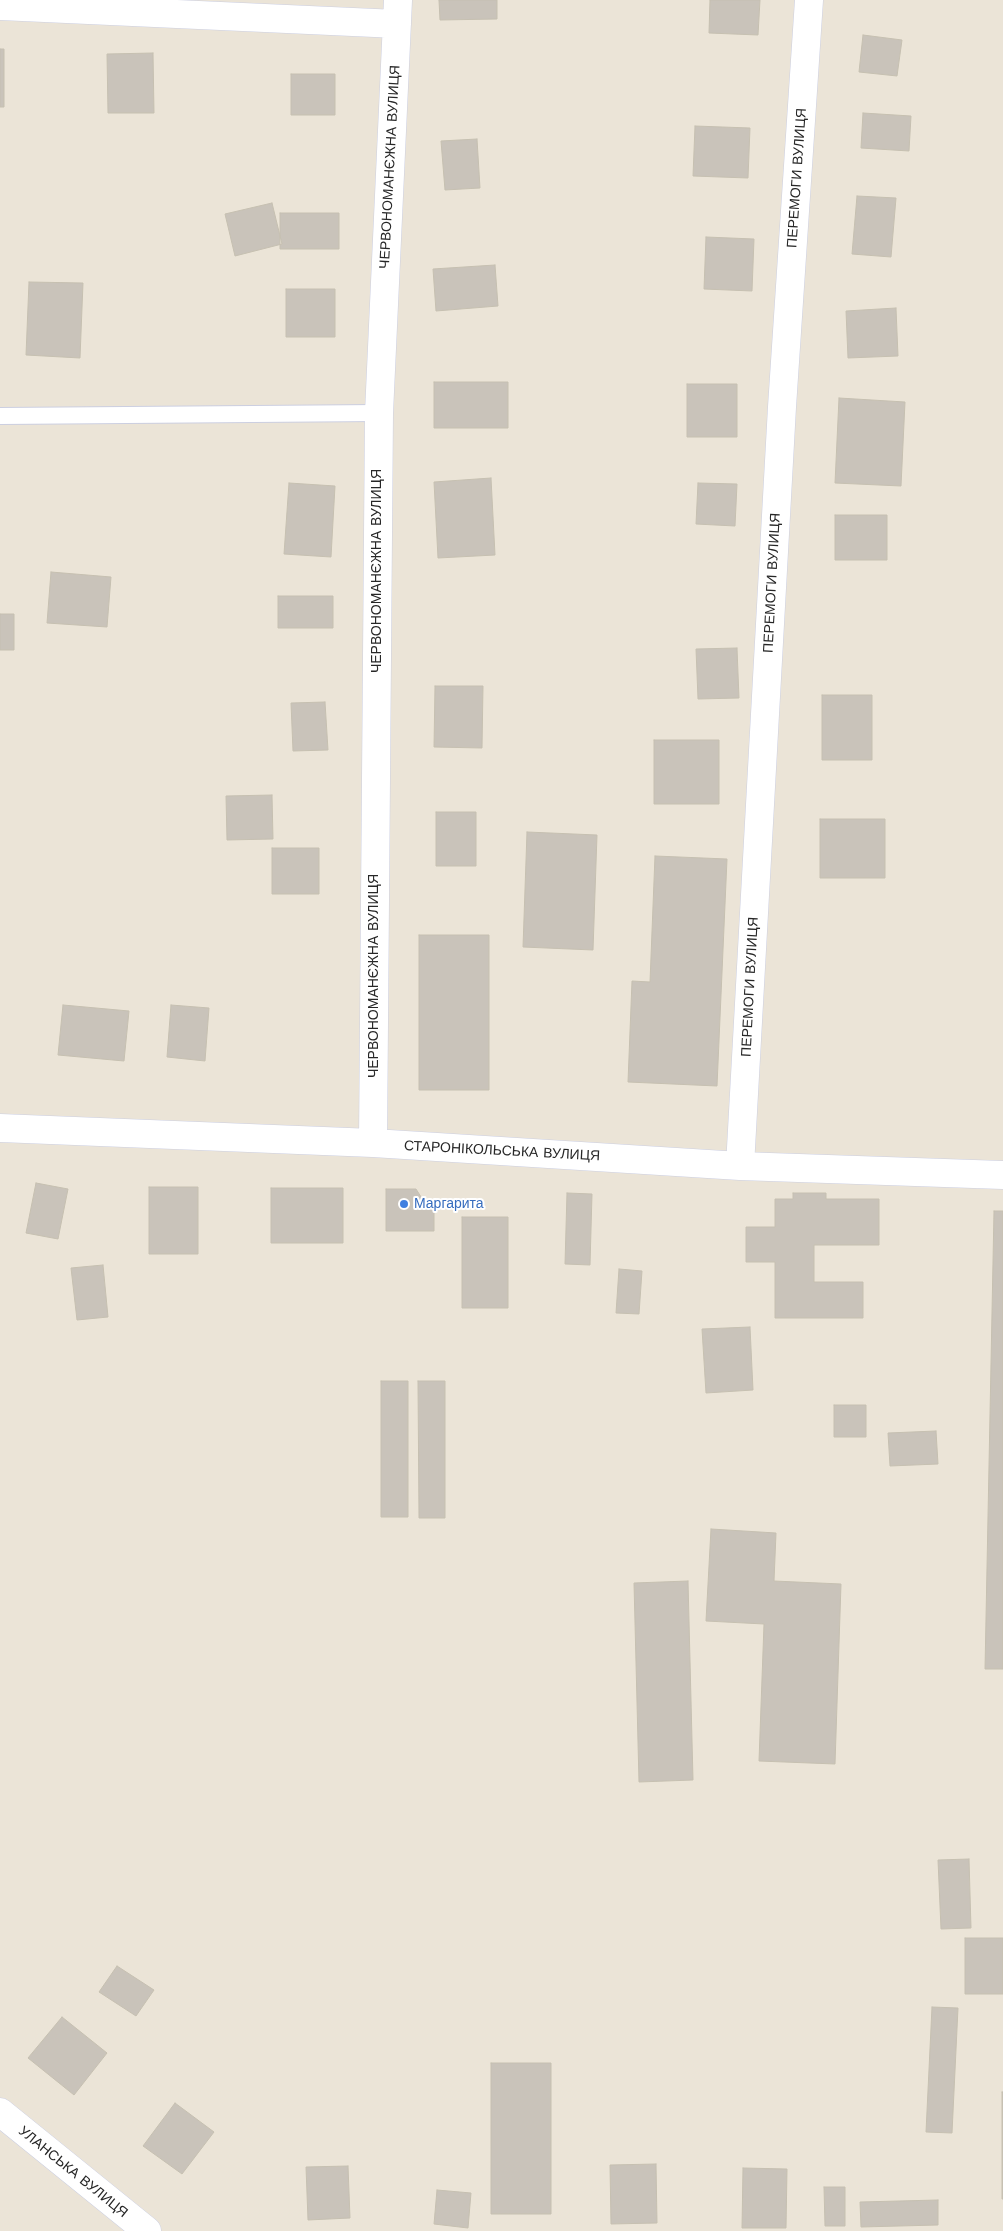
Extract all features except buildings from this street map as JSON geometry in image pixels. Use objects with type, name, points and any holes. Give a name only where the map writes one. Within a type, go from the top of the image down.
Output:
[{"type":"street","name":"ПЕРЕМОГИ ВУЛИЦЯ","points":[[740,1166],[781,417],[809,0]]},
{"type":"street","points":[[0,6],[398,12]]},
{"type":"street","name":"ЧЕРВОНОМАНЄЖНА ВУЛИЦЯ","points":[[373,1143],[378,413],[398,12]]},
{"type":"street","name":"СТАРОНІКОЛЬСЬКА ВУЛИЦЯ","points":[[0,1128],[373,1143],[740,1166],[1003,1175]]},
{"type":"street","name":"УЛАНСЬКА ВУЛИЦЯ","points":[[0,2112],[147,2231]]},
{"type":"lane","points":[[0,416],[378,413]]},
{"type":"place","name":"Маргарита","points":[[404,1204]]}]
